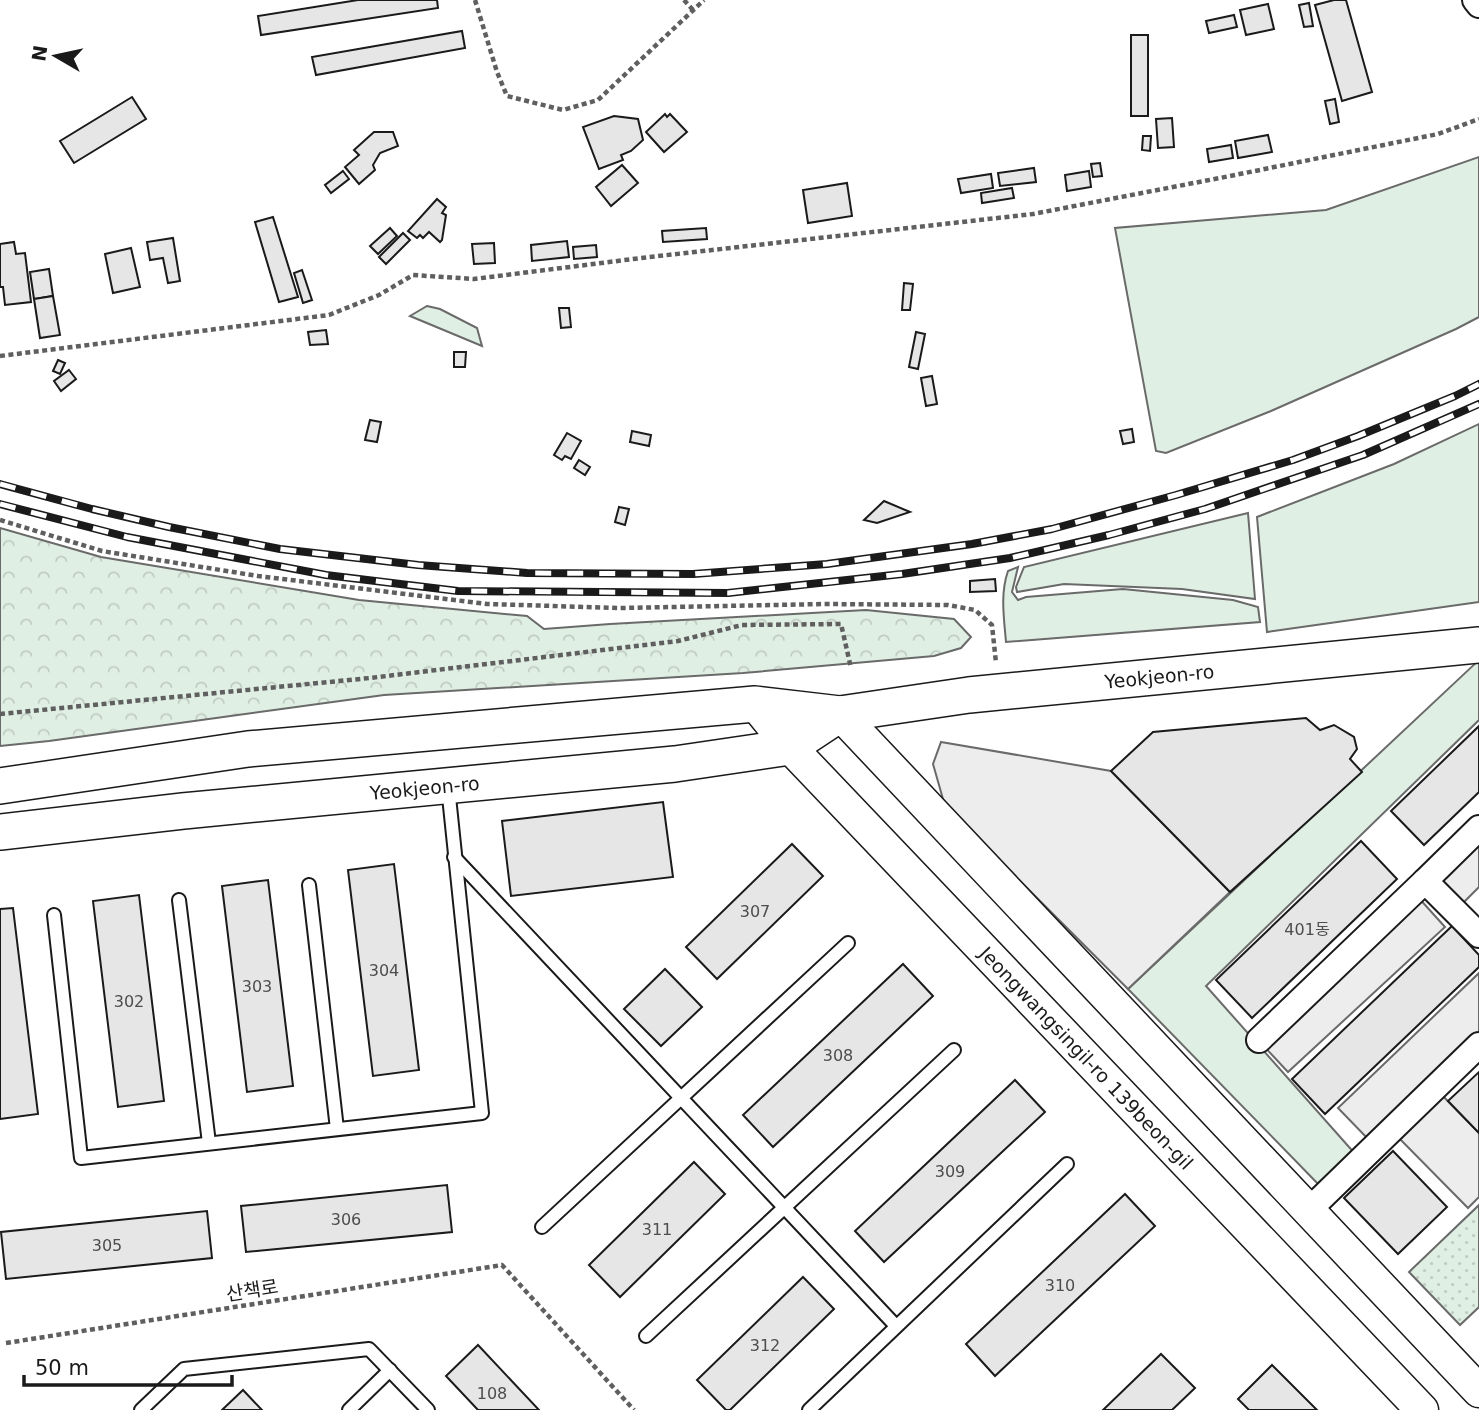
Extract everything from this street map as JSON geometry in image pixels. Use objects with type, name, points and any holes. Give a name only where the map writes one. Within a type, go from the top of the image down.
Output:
[{"type":"main road","name":"Yeokjeon-ro","points":[[0,786],[248,749],[755,704],[840,714],[969,695],[1479,645]]},
{"type":"main road","name":"Yeokjeon-ro","points":[[0,832],[196,810],[675,764],[790,747],[840,714]]},
{"type":"street","points":[[1475,0],[1479,5]]},
{"type":"street","name":"Jeongwangsingil-ro 139beon-gil","points":[[755,704],[790,747],[1422,1410]]},
{"type":"street","points":[[840,714],[1479,1391]]},
{"type":"street","points":[[1259,1040],[1479,828]]},
{"type":"street","points":[[1425,881],[1479,935]]},
{"type":"street","points":[[1309,1210],[1479,1045]]},
{"type":"lane","points":[[54,915],[81,1158],[482,1113],[447,785]]},
{"type":"lane","points":[[454,857],[896,1326]]},
{"type":"lane","points":[[309,885],[337,1129]]},
{"type":"lane","points":[[179,900],[209,1143]]},
{"type":"lane","points":[[542,1227],[848,943]]},
{"type":"lane","points":[[646,1336],[954,1050]]},
{"type":"lane","points":[[808,1410],[1067,1164]]},
{"type":"lane","points":[[141,1410],[184,1369],[369,1349],[428,1410]]},
{"type":"lane","points":[[348,1410],[390,1370]]},
{"type":"path","points":[[475,0],[507,96],[563,110],[598,100],[704,0]]},
{"type":"path","points":[[684,0],[693,10]]},
{"type":"path","points":[[0,356],[329,315],[379,295],[413,275],[474,279],[1033,214],[1438,134],[1479,119]]},
{"type":"path","points":[[0,520],[102,551],[258,576],[487,604],[620,608],[824,604],[948,605],[975,610],[992,625],[999,692]]},
{"type":"path","points":[[0,714],[370,678],[638,646],[678,641],[741,625],[841,624],[851,668]]},
{"type":"path","name":"산책로","points":[[6,1343],[502,1265],[635,1410]]},
{"type":"green space","points":[[1479,157],[1479,317],[1271,411],[1166,453],[1156,451],[1115,228],[1326,210]]},
{"type":"green space","points":[[427,306],[440,309],[477,328],[482,346],[410,316]]},
{"type":"green space","points":[[1479,424],[1479,602],[1267,632],[1257,517],[1394,464]]},
{"type":"green space","points":[[1248,513],[1255,599],[1182,589],[1064,584],[1017,592],[1016,587],[1024,567]]},
{"type":"green space","points":[[0,528],[101,557],[359,600],[527,616],[544,629],[866,610],[954,619],[971,637],[961,648],[934,656],[743,673],[384,695],[0,746]]},
{"type":"green space","points":[[1018,567],[1012,592],[1018,600],[1026,597],[1123,589],[1233,600],[1258,607],[1260,622],[1006,642],[1004,588],[1008,571]]},
{"type":"green space","points":[[1479,660],[1479,720],[1206,986],[1357,1156],[1323,1189],[1128,989]]},
{"type":"green space","points":[[1479,1205],[1479,1307],[1460,1325],[1409,1272]]},
{"type":"shaded area","points":[[941,742],[1111,771],[1230,892],[1128,989],[945,806],[933,764]]},
{"type":"shaded area","points":[[1479,833],[1479,887],[1460,906],[1432,879]]},
{"type":"shaded area","points":[[1417,896],[1445,927],[1288,1072],[1260,1042]]},
{"type":"shaded area","points":[[1479,973],[1479,1040],[1372,1143],[1338,1108]]},
{"type":"shaded area","points":[[1434,1087],[1479,1133],[1479,1197],[1468,1208],[1391,1130]]},
{"type":"building","points":[[358,0],[437,0],[438,8],[261,35],[258,16]]},
{"type":"building","points":[[1346,0],[1372,92],[1342,101],[1315,5]]},
{"type":"building","points":[[1309,3],[1313,26],[1304,27],[1299,5]]},
{"type":"building","points":[[1268,4],[1274,29],[1246,35],[1240,10]]},
{"type":"building","points":[[1234,15],[1237,27],[1209,33],[1206,21]]},
{"type":"building","points":[[462,31],[465,48],[316,75],[312,57]]},
{"type":"building","points":[[1131,35],[1148,35],[1148,116],[1131,116]]},
{"type":"building","points":[[132,97],[146,119],[74,163],[60,141]]},
{"type":"building","points":[[1335,99],[1339,122],[1330,124],[1325,101]]},
{"type":"building","points":[[665,114],[667,117],[670,114],[687,132],[664,152],[646,132]]},
{"type":"building","points":[[614,116],[638,119],[643,140],[631,151],[621,155],[623,160],[599,169],[583,127]]},
{"type":"building","points":[[1172,118],[1174,147],[1158,148],[1156,119]]},
{"type":"building","points":[[374,132],[393,132],[398,146],[380,153],[373,165],[375,170],[359,184],[345,167],[359,155],[354,150]]},
{"type":"building","points":[[1268,135],[1272,152],[1238,158],[1235,141]]},
{"type":"building","points":[[1143,136],[1151,136],[1150,151],[1142,150]]},
{"type":"building","points":[[1231,145],[1233,158],[1209,162],[1207,149]]},
{"type":"building","points":[[1100,163],[1102,176],[1093,177],[1091,164]]},
{"type":"building","points":[[622,165],[638,183],[611,206],[596,187]]},
{"type":"building","points":[[1034,168],[1036,182],[1000,186],[998,173]]},
{"type":"building","points":[[343,171],[349,179],[331,193],[325,185]]},
{"type":"building","points":[[1089,171],[1091,187],[1067,191],[1065,175]]},
{"type":"building","points":[[991,174],[993,188],[961,193],[958,179]]},
{"type":"building","points":[[847,183],[852,216],[808,223],[803,190]]},
{"type":"building","points":[[1012,188],[1014,198],[982,203],[981,193]]},
{"type":"building","points":[[437,199],[446,207],[442,213],[446,215],[442,240],[440,242],[429,232],[423,238],[420,235],[417,238],[408,231]]},
{"type":"building","points":[[273,217],[298,297],[279,302],[255,222]]},
{"type":"building","points":[[390,228],[397,236],[378,254],[370,246]]},
{"type":"building","points":[[706,228],[707,239],[663,242],[662,231]]},
{"type":"building","points":[[403,233],[410,240],[386,264],[379,257]]},
{"type":"building","points":[[173,238],[180,281],[168,283],[163,258],[150,260],[147,242]]},
{"type":"building","points":[[567,241],[569,257],[532,261],[531,245]]},
{"type":"building","points":[[14,242],[16,254],[25,253],[31,302],[5,305],[3,287],[0,287],[0,244]]},
{"type":"building","points":[[494,243],[495,263],[474,264],[472,244]]},
{"type":"building","points":[[596,245],[597,257],[574,259],[573,247]]},
{"type":"building","points":[[131,248],[140,287],[113,293],[105,254]]},
{"type":"building","points":[[49,269],[53,296],[34,299],[30,272]]},
{"type":"building","points":[[302,270],[312,300],[303,303],[294,273]]},
{"type":"building","points":[[904,283],[913,284],[910,310],[902,310]]},
{"type":"building","points":[[53,296],[60,335],[40,338],[34,299]]},
{"type":"building","points":[[559,308],[569,308],[571,327],[561,328]]},
{"type":"building","points":[[326,330],[328,344],[310,345],[308,332]]},
{"type":"building","points":[[916,332],[925,334],[918,369],[909,367]]},
{"type":"building","points":[[454,352],[466,352],[465,367],[454,367]]},
{"type":"building","points":[[58,360],[65,363],[60,374],[53,371]]},
{"type":"building","points":[[69,370],[76,379],[61,391],[54,381]]},
{"type":"building","points":[[932,376],[937,404],[926,406],[921,378]]},
{"type":"building","points":[[370,420],[381,422],[377,442],[365,440]]},
{"type":"building","points":[[1132,429],[1134,442],[1123,444],[1120,431]]},
{"type":"building","points":[[632,431],[651,435],[649,446],[630,442]]},
{"type":"building","points":[[567,433],[581,441],[571,459],[565,456],[562,460],[554,455]]},
{"type":"building","points":[[579,460],[590,467],[585,475],[574,468]]},
{"type":"building","points":[[884,501],[910,512],[877,523],[864,520]]},
{"type":"building","points":[[619,507],[629,509],[625,525],[615,522]]},
{"type":"building","points":[[995,579],[996,591],[970,592],[970,581]]},
{"type":"building","points":[[1306,718],[1320,730],[1334,725],[1354,737],[1357,749],[1350,759],[1362,772],[1230,892],[1111,771],[1153,732]]},
{"type":"building","points":[[1479,726],[1479,792],[1424,845],[1391,811]]},
{"type":"building","points":[[663,802],[673,877],[511,896],[502,821]]},
{"type":"building","points":[[1361,841],[1397,879],[1252,1018],[1216,980]]},
{"type":"building","points":[[792,844],[823,876],[717,979],[686,947]]},
{"type":"building","points":[[394,864],[419,1070],[373,1076],[348,870]]},
{"type":"building","points":[[268,880],[293,1086],[247,1092],[222,886]]},
{"type":"building","points":[[139,895],[164,1101],[118,1107],[93,901]]},
{"type":"building","points":[[13,908],[38,1114],[0,1119],[0,909]]},
{"type":"building","points":[[1452,926],[1479,955],[1479,967],[1325,1114],[1292,1079]]},
{"type":"building","points":[[903,964],[933,996],[773,1147],[743,1115]]},
{"type":"building","points":[[665,969],[702,1007],[661,1046],[624,1009]]},
{"type":"building","points":[[1479,1072],[1479,1133],[1448,1101]]},
{"type":"building","points":[[1015,1080],[1045,1112],[884,1262],[855,1231]]},
{"type":"building","points":[[1393,1151],[1447,1207],[1398,1254],[1344,1198]]},
{"type":"building","points":[[694,1162],[725,1194],[620,1297],[589,1265]]},
{"type":"building","points":[[447,1185],[452,1232],[246,1252],[241,1206]]},
{"type":"building","points":[[1125,1194],[1155,1226],[995,1376],[966,1344]]},
{"type":"building","points":[[207,1211],[212,1258],[6,1279],[1,1232]]},
{"type":"building","points":[[803,1277],[834,1309],[730,1410],[726,1410],[697,1380]]},
{"type":"building","points":[[478,1345],[539,1410],[478,1410],[446,1376]]},
{"type":"building","points":[[1161,1354],[1195,1388],[1172,1410],[1103,1410]]},
{"type":"building","points":[[1272,1365],[1317,1410],[1249,1410],[1238,1399]]},
{"type":"building","points":[[243,1390],[262,1410],[222,1410]]},
{"type":"railway","points":[[0,484],[169,527],[280,549],[418,565],[527,573],[693,574],[827,564],[972,544],[1052,529],[1293,460],[1358,436],[1479,384]]},
{"type":"railway","points":[[0,504],[127,537],[326,575],[458,591],[728,593],[902,574],[1010,558],[1109,535],[1205,509],[1363,455],[1479,404]]}]
